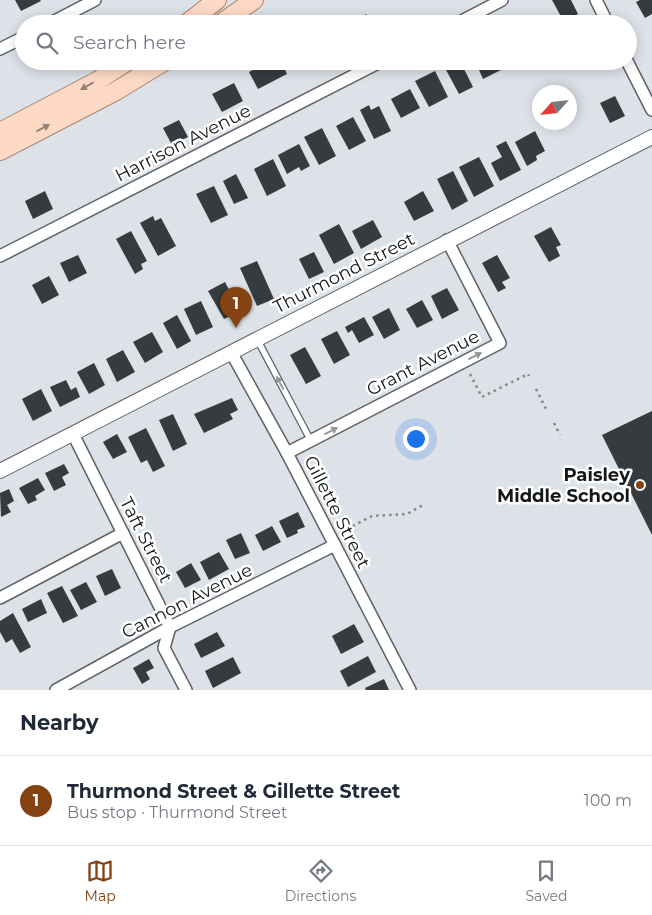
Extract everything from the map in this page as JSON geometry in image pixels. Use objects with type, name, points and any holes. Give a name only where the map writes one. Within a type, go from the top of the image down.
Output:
[{"type":"main road","points":[[198,15],[217,0]]},
{"type":"main road","points":[[233,15],[254,0]]},
{"type":"main road","points":[[0,132],[97,81],[114,70]]},
{"type":"main road","points":[[0,151],[116,91],[150,70]]},
{"type":"street","points":[[66,15],[95,0]]},
{"type":"street","points":[[473,15],[502,0]]},
{"type":"street","points":[[596,0],[604,15]]},
{"type":"street","points":[[0,49],[15,42]]},
{"type":"street","name":"Harrison Avenue","points":[[0,256],[364,70]]},
{"type":"street","points":[[632,70],[652,110]]},
{"type":"street","name":"Thurmond Street","points":[[0,470],[447,240],[652,137]]},
{"type":"street","name":"Grant Avenue","points":[[287,453],[500,343],[447,240]]},
{"type":"street","name":"Gillette Street","points":[[231,352],[287,453],[410,690]]},
{"type":"street","name":"Taft Street","points":[[72,434],[170,627]]},
{"type":"street","points":[[0,598],[123,533]]},
{"type":"street","name":"Cannon Avenue","points":[[56,690],[170,627],[335,546]]},
{"type":"street","points":[[170,627],[164,648],[186,690]]},
{"type":"lane","points":[[256,338],[311,441]]},
{"type":"path","points":[[470,374],[482,397],[528,374],[529,376]]},
{"type":"path","points":[[536,389],[546,409]]},
{"type":"path","points":[[554,423],[560,435]]},
{"type":"path","points":[[339,532],[372,516],[407,514],[423,505]]},
{"type":"building","points":[[15,0],[40,0],[41,1],[21,11]]},
{"type":"building","points":[[552,0],[571,0],[578,14],[560,15]]},
{"type":"building","points":[[652,0],[652,14],[645,18],[636,2]]},
{"type":"building","points":[[253,70],[285,70],[287,74],[258,89],[249,72]]},
{"type":"building","points":[[446,70],[464,70],[473,87],[459,94]]},
{"type":"building","points":[[479,70],[501,70],[483,79]]},
{"type":"building","points":[[435,71],[448,97],[429,107],[415,81]]},
{"type":"building","points":[[234,83],[243,101],[222,112],[212,94]]},
{"type":"building","points":[[410,89],[420,108],[401,118],[391,99]]},
{"type":"building","points":[[615,96],[625,116],[610,123],[600,103]]},
{"type":"building","points":[[369,105],[371,110],[379,106],[391,131],[374,139],[360,110]]},
{"type":"building","points":[[353,117],[366,141],[349,150],[336,126]]},
{"type":"building","points":[[179,120],[188,137],[172,145],[163,128]]},
{"type":"building","points":[[322,128],[336,156],[319,165],[304,137]]},
{"type":"building","points":[[535,131],[545,151],[536,156],[537,160],[527,166],[515,142]]},
{"type":"building","points":[[506,141],[521,170],[500,181],[491,163],[502,157],[496,146]]},
{"type":"building","points":[[299,144],[310,166],[301,171],[299,167],[287,174],[278,155]]},
{"type":"building","points":[[479,157],[494,186],[474,197],[459,167]]},
{"type":"building","points":[[273,159],[286,186],[267,196],[254,169]]},
{"type":"building","points":[[453,171],[468,201],[452,210],[437,179]]},
{"type":"building","points":[[236,174],[248,198],[234,204],[223,181]]},
{"type":"building","points":[[214,186],[228,215],[211,223],[196,194]]},
{"type":"building","points":[[45,191],[53,209],[33,219],[25,201]]},
{"type":"building","points":[[423,191],[434,211],[414,221],[404,202]]},
{"type":"building","points":[[153,216],[155,221],[161,218],[176,246],[158,256],[140,223]]},
{"type":"building","points":[[373,220],[382,237],[361,249],[352,231]]},
{"type":"building","points":[[339,224],[354,253],[334,264],[319,235]]},
{"type":"building","points":[[551,227],[561,245],[556,247],[560,256],[549,262],[534,236]]},
{"type":"building","points":[[131,231],[147,261],[141,264],[143,269],[135,274],[116,239]]},
{"type":"building","points":[[314,252],[324,272],[309,279],[299,259]]},
{"type":"building","points":[[78,255],[87,273],[69,282],[60,263]]},
{"type":"building","points":[[497,255],[510,278],[502,282],[506,288],[498,292],[482,263]]},
{"type":"building","points":[[257,261],[274,299],[257,306],[240,268]]},
{"type":"building","points":[[49,276],[59,295],[42,304],[32,285]]},
{"type":"building","points":[[225,282],[240,311],[224,319],[208,291]]},
{"type":"building","points":[[447,288],[459,310],[442,319],[431,296]]},
{"type":"building","points":[[422,300],[433,320],[417,328],[406,309]]},
{"type":"building","points":[[201,301],[213,327],[196,335],[184,309]]},
{"type":"building","points":[[389,308],[400,330],[384,339],[372,317]]},
{"type":"building","points":[[177,315],[191,341],[177,349],[163,323]]},
{"type":"building","points":[[364,317],[374,335],[359,343],[352,330],[348,333],[345,327]]},
{"type":"building","points":[[337,331],[350,355],[334,364],[321,339]]},
{"type":"building","points":[[152,332],[163,352],[145,363],[133,342]]},
{"type":"building","points":[[305,347],[321,376],[306,384],[290,355]]},
{"type":"building","points":[[123,350],[135,372],[117,382],[106,359]]},
{"type":"building","points":[[94,363],[105,385],[89,394],[77,372]]},
{"type":"building","points":[[66,380],[71,390],[76,387],[80,397],[60,407],[50,387]]},
{"type":"building","points":[[41,389],[52,411],[33,421],[22,399]]},
{"type":"building","points":[[232,398],[238,410],[230,414],[233,419],[204,433],[194,414]]},
{"type":"building","name":"Paisley Middle School","points":[[652,411],[652,535],[602,435]]},
{"type":"building","points":[[173,414],[187,444],[173,451],[159,420]]},
{"type":"building","points":[[146,428],[165,466],[153,472],[147,460],[141,463],[128,437]]},
{"type":"building","points":[[117,434],[127,452],[113,459],[103,442]]},
{"type":"building","points":[[64,464],[69,473],[62,477],[66,485],[54,491],[45,473]]},
{"type":"building","points":[[38,478],[45,490],[35,496],[37,500],[28,504],[19,488]]},
{"type":"building","points":[[9,489],[14,501],[7,505],[11,512],[1,517],[0,493]]},
{"type":"building","points":[[298,512],[305,527],[297,530],[298,533],[287,538],[279,521]]},
{"type":"building","points":[[272,526],[281,542],[263,551],[255,535]]},
{"type":"building","points":[[241,533],[250,553],[235,559],[226,540]]},
{"type":"building","points":[[219,552],[229,569],[209,580],[200,562]]},
{"type":"building","points":[[191,563],[201,580],[185,588],[176,572]]},
{"type":"building","points":[[112,569],[121,588],[105,596],[96,576]]},
{"type":"building","points":[[86,582],[97,602],[81,610],[70,590]]},
{"type":"building","points":[[62,586],[78,616],[63,623],[47,593]]},
{"type":"building","points":[[41,599],[47,613],[28,622],[22,609]]},
{"type":"building","points":[[13,613],[31,647],[20,653],[12,639],[6,643],[0,632],[0,621]]},
{"type":"building","points":[[354,624],[364,642],[341,654],[332,636]]},
{"type":"building","points":[[217,632],[225,646],[201,658],[194,644]]},
{"type":"building","points":[[368,656],[376,672],[348,687],[340,671]]},
{"type":"building","points":[[233,657],[241,673],[213,688],[205,671]]},
{"type":"building","points":[[149,659],[154,668],[146,672],[150,679],[142,684],[133,668]]},
{"type":"building","points":[[384,679],[389,690],[366,690],[365,688]]},
{"type":"place","name":"Thurmond Street & Gillette Street","points":[[236,328]]},
{"type":"place","name":"Paisley Middle School","points":[[640,485]]}]
